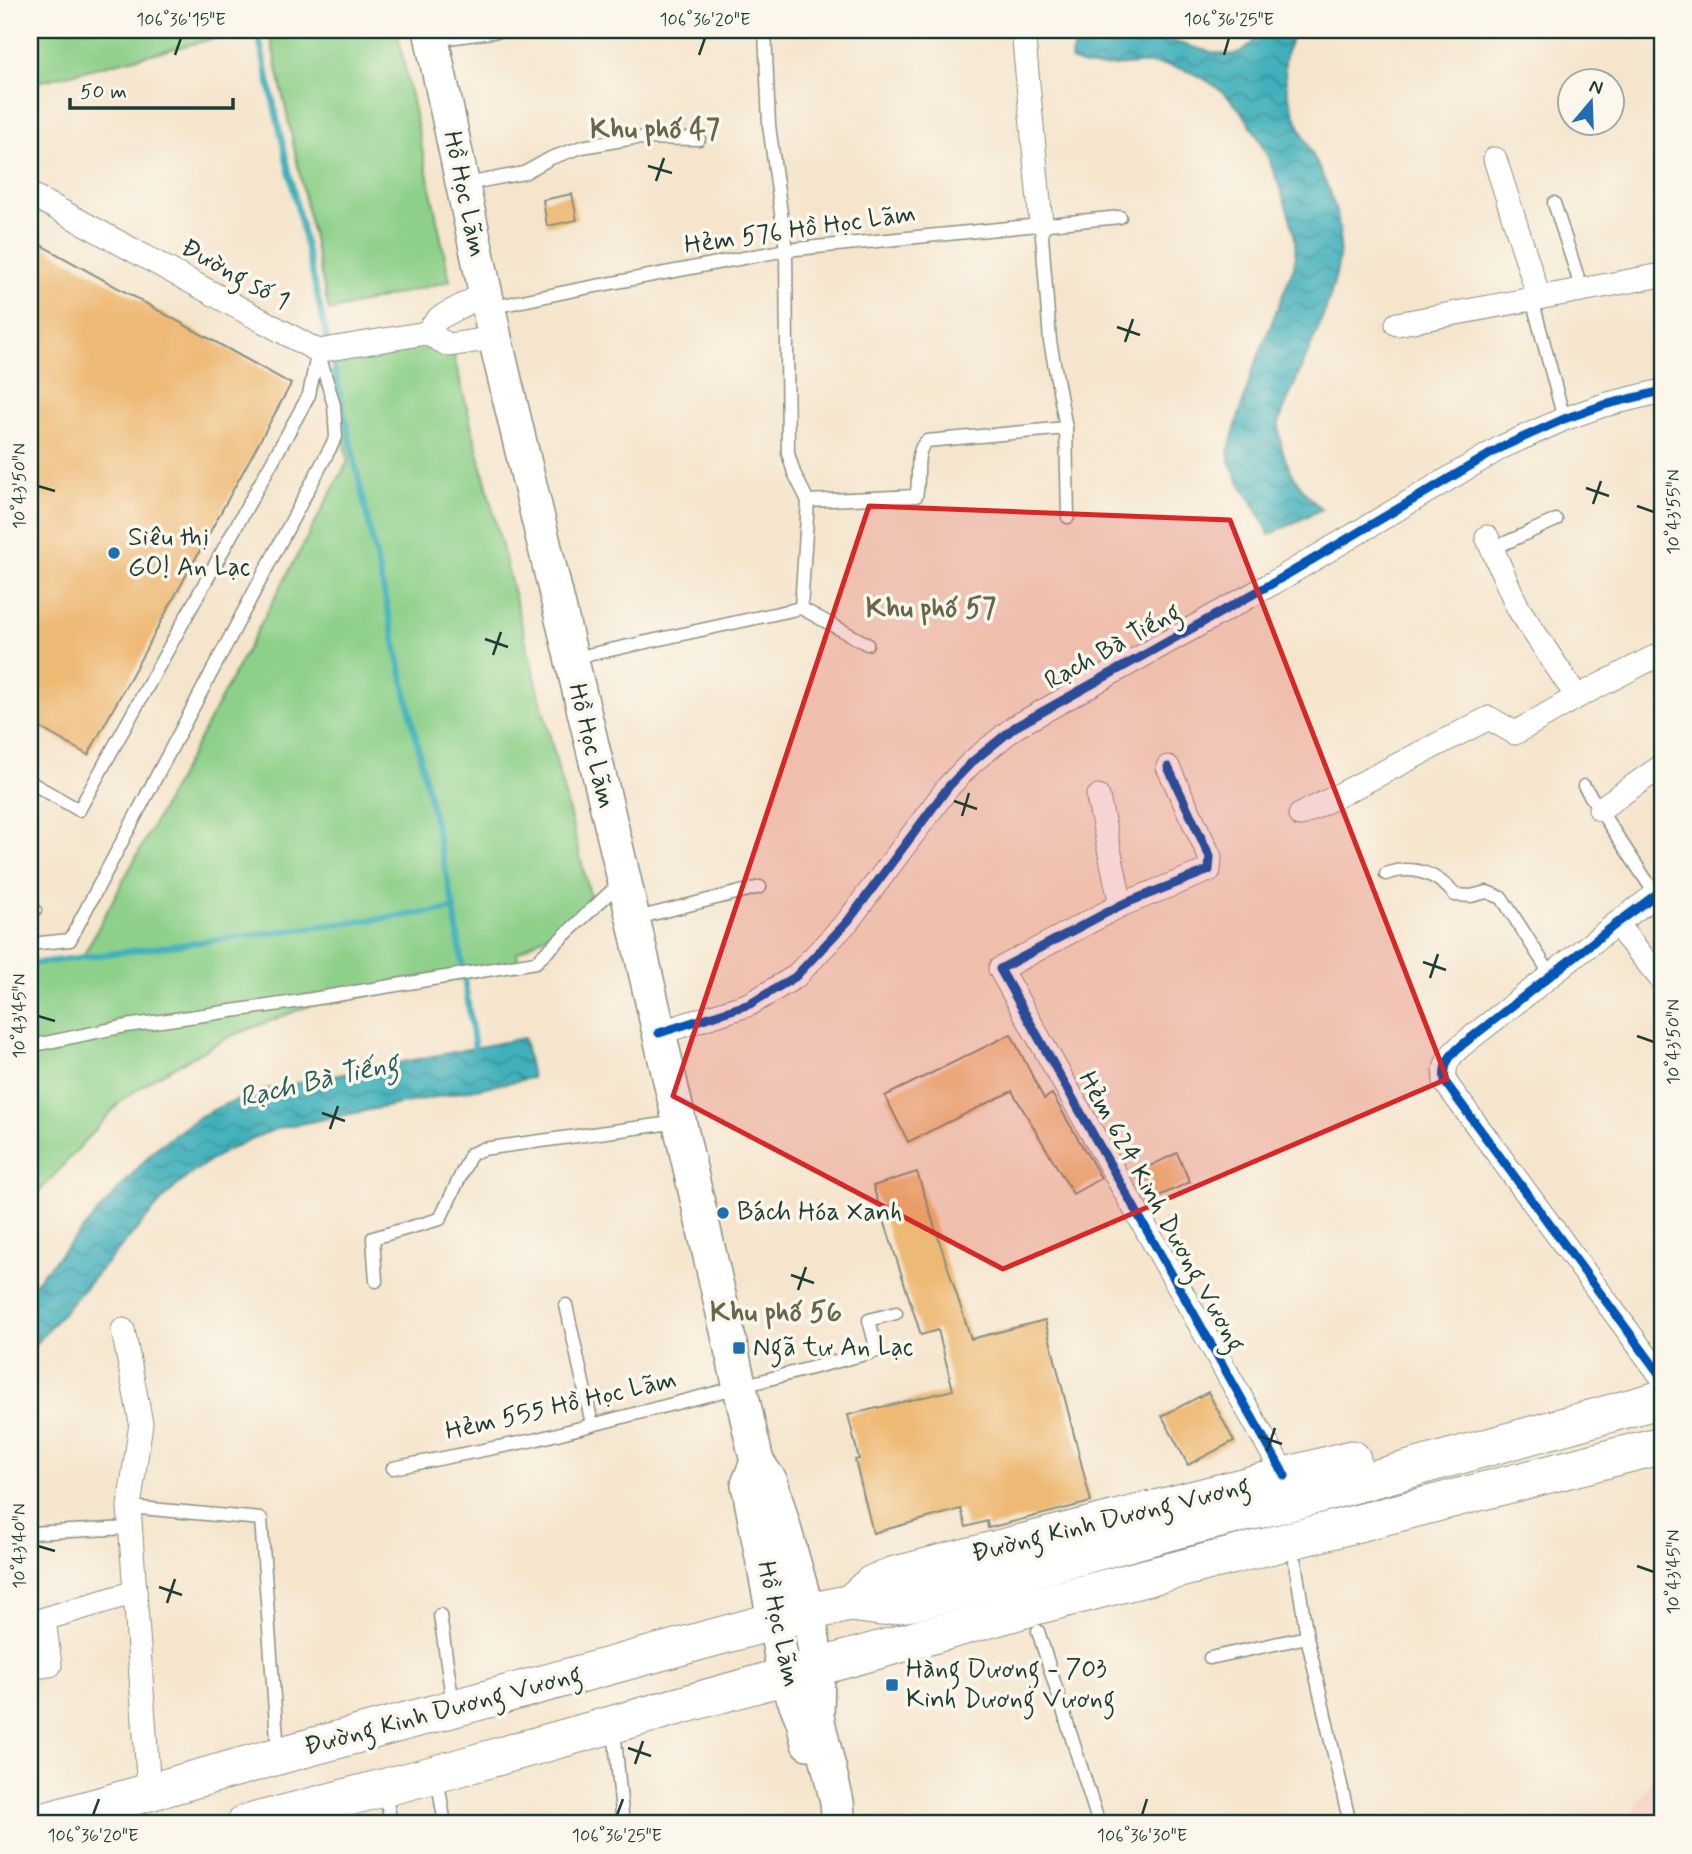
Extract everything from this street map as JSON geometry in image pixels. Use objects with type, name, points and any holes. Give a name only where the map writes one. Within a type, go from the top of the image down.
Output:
[{"type":"main road","name":"Hồ Học Lãm","points":[[431,35],[468,184],[490,313],[624,879],[757,1462],[748,1484],[791,1616],[801,1673],[817,1717],[837,1802],[837,1824]]},
{"type":"main road","name":"Đường Kinh Dương Vương","points":[[36,1824],[791,1616],[851,1602],[897,1606],[1175,1517],[1291,1488],[1662,1384]]},
{"type":"main road","points":[[245,1824],[801,1673],[1032,1607],[1662,1445]]},
{"type":"main road","points":[[868,1654],[897,1662],[929,1660],[1662,1467]]},
{"type":"street","points":[[1023,30],[1041,223]]},
{"type":"street","points":[[1495,159],[1536,298]]},
{"type":"street","name":"Đường số 1","points":[[30,194],[318,351]]},
{"type":"street","points":[[1396,324],[1662,275]]},
{"type":"street","points":[[426,333],[439,318],[490,313]]},
{"type":"street","points":[[318,351],[426,333],[449,345],[490,313]]},
{"type":"street","name":"Rạch Bà Tiếng","points":[[660,1039],[750,1004],[795,977],[848,921],[949,786],[972,762],[1015,727],[1273,583],[1482,458],[1564,419],[1604,405],[1662,391]]},
{"type":"street","name":"Rạch Bà Tiếng","points":[[660,1039],[755,1016],[788,999],[817,975],[858,930],[959,794],[991,762],[1022,738],[1279,594],[1508,458],[1569,431],[1662,404]]},
{"type":"street","points":[[1489,543],[1518,608],[1577,697]]},
{"type":"street","points":[[1300,815],[1489,718],[1515,733],[1662,653]]},
{"type":"street","points":[[1600,809],[1662,766]]},
{"type":"street","points":[[1098,797],[1121,905],[1209,870],[1210,857],[1168,767]]},
{"type":"street","points":[[1659,893],[1616,923],[1448,1056],[1444,1068],[1445,1082],[1662,1384]]},
{"type":"street","name":"Hẻm 624 Kinh Dương Vương","points":[[1121,905],[1000,969],[1291,1488]]},
{"type":"street","points":[[1616,923],[1662,980]]},
{"type":"street","points":[[123,1330],[141,1423],[130,1518],[149,1791]]},
{"type":"street","points":[[30,1668],[50,1665],[44,1619],[135,1592]]},
{"type":"lane","points":[[431,35],[506,30]]},
{"type":"lane","points":[[765,30],[769,125],[786,250],[788,453],[807,501],[801,608]]},
{"type":"lane","points":[[468,184],[510,177],[582,146],[634,138],[699,139]]},
{"type":"lane","points":[[1554,203],[1582,290]]},
{"type":"lane","name":"Hẻm 576 Hồ Học Lãm","points":[[490,313],[575,290],[786,250],[1120,217]]},
{"type":"lane","points":[[1041,223],[1050,341],[1066,428],[1068,517]]},
{"type":"lane","points":[[1536,298],[1564,419]]},
{"type":"lane","points":[[30,782],[79,810],[309,395],[318,351]]},
{"type":"lane","points":[[30,944],[70,940],[336,437],[334,405],[318,351]]},
{"type":"lane","points":[[807,501],[916,496],[919,486],[919,452],[922,444],[927,441],[1066,428]]},
{"type":"lane","points":[[1489,543],[1556,520]]},
{"type":"lane","points":[[570,659],[801,608],[867,644]]},
{"type":"lane","points":[[1584,786],[1659,893]]},
{"type":"lane","points":[[1386,874],[1401,869],[1422,873],[1442,880],[1455,895],[1471,897],[1487,892],[1502,898],[1551,975]]},
{"type":"lane","points":[[30,1046],[126,1026],[288,1003],[536,962],[624,879]]},
{"type":"lane","points":[[633,919],[760,887]]},
{"type":"lane","points":[[376,1281],[373,1238],[440,1219],[471,1154],[483,1149],[679,1122]]},
{"type":"lane","points":[[566,1305],[592,1424]]},
{"type":"lane","name":"Hẻm 555 Hồ Học Lãm","points":[[393,1468],[534,1440],[877,1351],[869,1320],[896,1313]]},
{"type":"lane","points":[[30,1533],[130,1518],[261,1519],[278,1756]]},
{"type":"lane","points":[[1295,1562],[1307,1637],[1350,1824]]},
{"type":"lane","points":[[440,1615],[453,1709]]},
{"type":"lane","points":[[1038,1631],[1099,1824]]},
{"type":"lane","points":[[1210,1658],[1307,1637]]},
{"type":"lane","points":[[614,1724],[623,1824]]},
{"type":"lane","points":[[436,1773],[445,1824]]},
{"type":"lane","points":[[384,1787],[391,1824]]},
{"type":"highlighted area","points":[[869,506],[1230,520],[1447,1079],[1003,1269],[673,1096]]},
{"type":"shaded area","points":[[1662,1762],[1662,1824],[1625,1824]]},
{"type":"green space","points":[[30,30],[249,30],[30,84]]},
{"type":"green space","points":[[269,30],[397,30],[450,281],[329,311]]},
{"type":"green space","points":[[428,339],[453,353],[593,907],[517,953],[519,968],[311,1005],[229,1037],[154,1078],[121,1101],[30,1202],[30,964],[83,956],[348,461],[330,374],[345,354]]},
{"type":"water","points":[[1262,30],[1295,30],[1286,55],[1285,78],[1290,101],[1329,192],[1337,214],[1340,237],[1339,259],[1327,307],[1279,423],[1279,435],[1290,470],[1304,491],[1322,509],[1269,535],[1235,474],[1228,452],[1251,375],[1294,266],[1296,247],[1293,230],[1274,171],[1252,127],[1238,108],[1204,79],[1182,69],[1156,64],[1102,67],[1071,60],[1073,50],[1080,42],[1111,36],[1161,39],[1212,52],[1234,54],[1250,45]]},
{"type":"water","name":"Rạch Bà Tiếng","points":[[524,1038],[532,1078],[279,1128],[247,1141],[205,1164],[166,1196],[30,1350],[30,1288],[155,1149],[199,1117],[268,1089]]},
{"type":"building","points":[[572,194],[577,220],[547,226],[543,200]]},
{"type":"building","name":"Siêu thị GO! An Lạc","points":[[30,239],[291,384],[88,755],[30,722]]},
{"type":"building","points":[[1011,1034],[1044,1099],[1052,1094],[1101,1178],[1073,1194],[1012,1091],[908,1142],[885,1096]]},
{"type":"building","points":[[1177,1153],[1190,1182],[1148,1201],[1135,1173]]},
{"type":"building","points":[[917,1172],[971,1339],[1045,1320],[1091,1502],[988,1528],[987,1521],[966,1527],[961,1509],[873,1533],[855,1460],[859,1459],[848,1415],[953,1390],[938,1330],[921,1335],[873,1186]]},
{"type":"building","points":[[1208,1392],[1234,1441],[1188,1465],[1162,1416]]},
{"type":"waterway","points":[[257,30],[328,343]]},
{"type":"waterway","points":[[331,354],[454,909],[476,1056]]},
{"type":"waterway","points":[[30,964],[454,909]]},
{"type":"cycle path","points":[[659,1033],[750,1004],[795,977],[848,921],[949,786],[972,762],[1015,727],[1273,583],[1502,447],[1564,419],[1604,405],[1662,391]]},
{"type":"cycle path","points":[[1168,767],[1210,857],[1209,870],[1121,905],[1000,969],[1285,1476]]},
{"type":"cycle path","points":[[1661,1376],[1445,1082],[1445,1070],[1453,1053],[1462,1045],[1662,890]]},
{"type":"place","name":"Siêu thị GO! An Lạc","points":[[114,553]]},
{"type":"place","name":"Bách Hóa Xanh","points":[[723,1213]]},
{"type":"place","name":"Ngã tư An Lạc","points":[[739,1348]]},
{"type":"place","name":"Hàng Dương - 703 Kinh Dương Vương","points":[[892,1685]]},
{"type":"district","name":"Khu phố 47","points":[[655,130]]},
{"type":"district","name":"Khu phố 57","points":[[931,609]]},
{"type":"district","name":"Khu phố 56","points":[[776,1313]]}]
